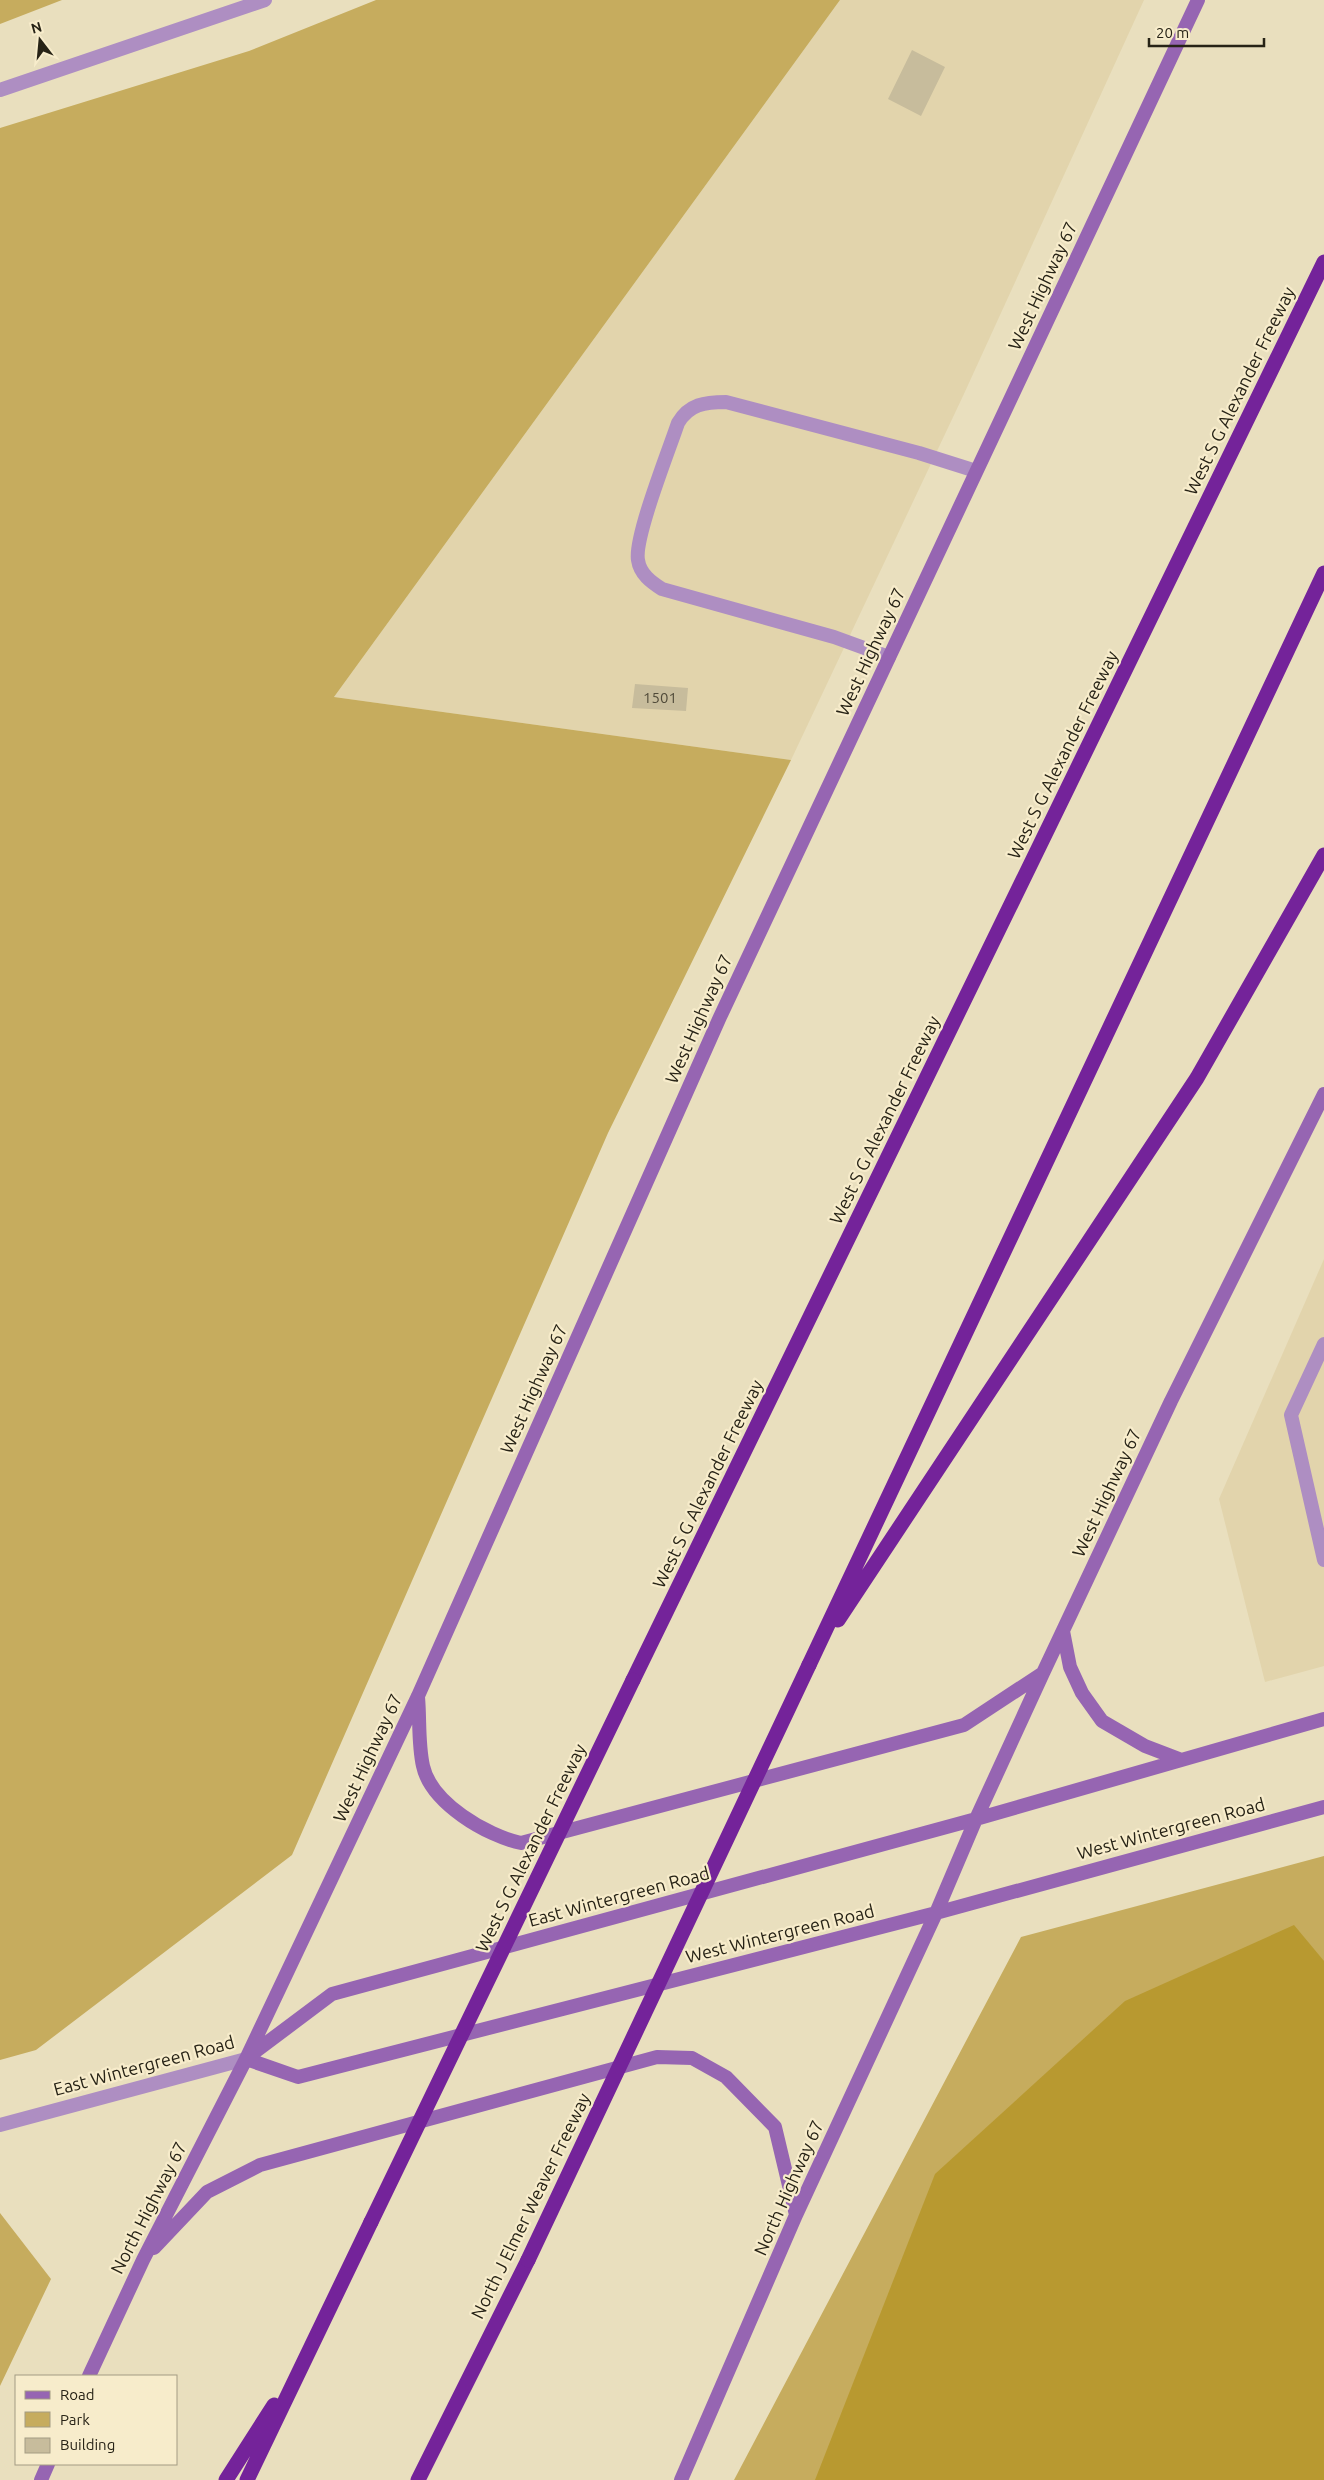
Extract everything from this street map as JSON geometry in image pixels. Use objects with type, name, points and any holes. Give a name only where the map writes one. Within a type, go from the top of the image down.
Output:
[{"type":"highway","name":"West S G Alexander Freeway","points":[[310,2346],[1324,262]]},
{"type":"highway","points":[[809,1665],[1324,573]]},
{"type":"highway","points":[[809,1665],[1197,1078],[1324,854]]},
{"type":"highway","name":"North J Elmer Weaver Freeway","points":[[418,2480],[528,2260],[809,1665]]},
{"type":"highway","points":[[226,2480],[310,2346]]},
{"type":"highway","points":[[246,2480],[310,2346]]},
{"type":"main road","name":"West Highway 67","points":[[246,2059],[418,1696],[720,1017],[1198,0]]},
{"type":"main road","name":"West Highway 67","points":[[936,1913],[976,1819],[1043,1673],[1172,1401],[1324,1094]]},
{"type":"main road","points":[[1063,1631],[1070,1667],[1082,1693],[1102,1721],[1146,1746],[1179,1759]]},
{"type":"main road","points":[[418,1696],[422,1765],[427,1778],[439,1797],[501,1839],[521,1843],[964,1725],[1043,1673]]},
{"type":"main road","points":[[976,1819],[1179,1759],[1324,1719]]},
{"type":"main road","name":"West Wintergreen Road","points":[[246,2059],[298,2077],[936,1913],[1324,1807]]},
{"type":"main road","name":"East Wintergreen Road","points":[[246,2059],[332,1994],[976,1819]]},
{"type":"main road","name":"North Highway 67","points":[[681,2480],[796,2214],[936,1913]]},
{"type":"main road","points":[[143,2260],[207,2192],[260,2165],[658,2057],[692,2058],[726,2077],[775,2127],[796,2214]]},
{"type":"main road","name":"North Highway 67","points":[[89,2375],[143,2260],[246,2059]]},
{"type":"main road","points":[[41,2480],[48,2465]]},
{"type":"street","points":[[0,90],[265,0]]},
{"type":"street","points":[[889,657],[834,637],[662,589],[648,580],[638,561],[640,540],[678,423],[684,412],[695,406],[703,403],[726,402],[919,453],[976,471]]},
{"type":"street","points":[[1324,1344],[1291,1415],[1324,1560]]},
{"type":"street","name":"East Wintergreen Road","points":[[0,2125],[246,2059]]},
{"type":"shaded area","points":[[840,0],[1144,0],[963,396],[791,760],[334,697]]},
{"type":"shaded area","points":[[1324,1259],[1324,1666],[1265,1682],[1219,1499]]},
{"type":"shaded area","points":[[1294,1925],[1324,1961],[1324,2480],[815,2480],[935,2174],[1125,2001]]},
{"type":"green space","points":[[0,0],[62,0],[0,24]]},
{"type":"green space","points":[[376,0],[840,0],[334,697],[791,760],[608,1133],[292,1855],[36,2050],[0,2060],[0,128],[249,51]]},
{"type":"green space","points":[[1324,1856],[1324,2480],[734,2480],[1021,1937]]},
{"type":"green space","points":[[0,2213],[51,2279],[0,2386]]},
{"type":"building","points":[[912,50],[945,67],[921,116],[888,99]]},
{"type":"building","points":[[635,684],[688,688],[686,711],[632,708]]}]
